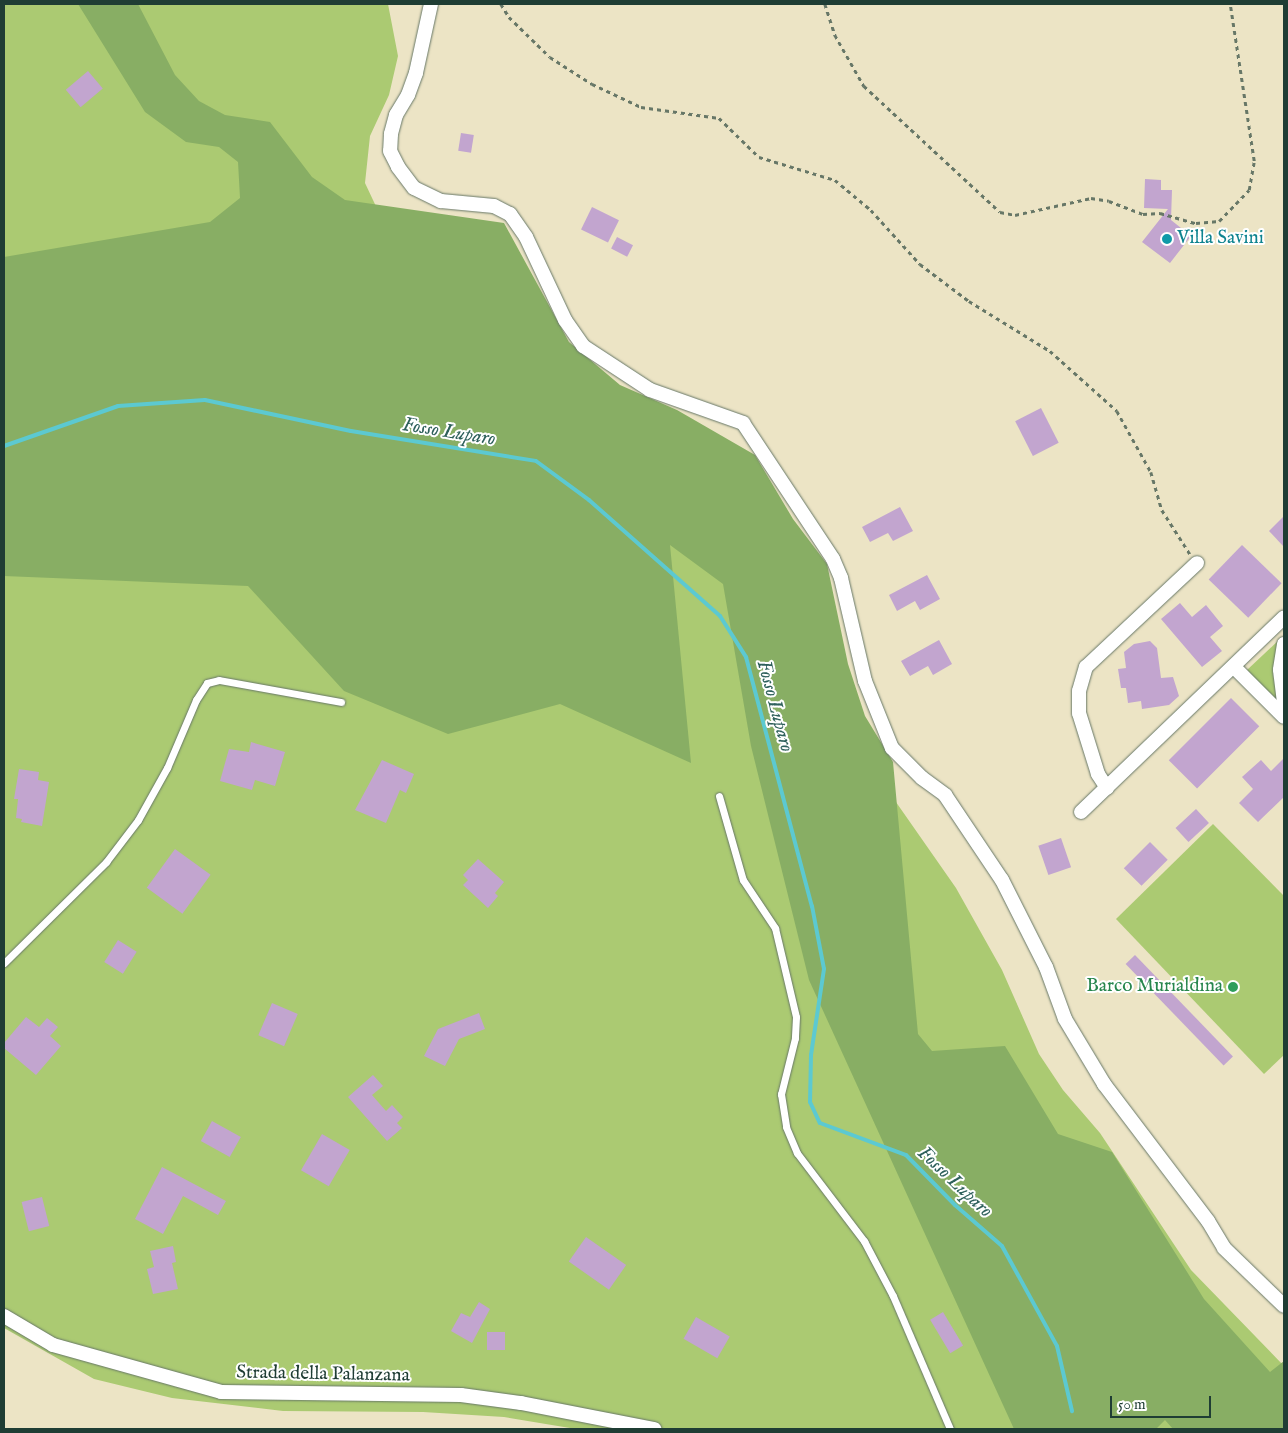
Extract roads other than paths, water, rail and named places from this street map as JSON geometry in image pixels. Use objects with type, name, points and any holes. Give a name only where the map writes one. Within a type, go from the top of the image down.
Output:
[{"type":"street","points":[[431,4],[416,72],[391,134],[390,151],[398,167],[414,188],[441,201],[494,206],[510,214],[526,237],[565,320],[583,346],[650,390],[743,423],[833,559],[841,578],[865,681],[892,748],[922,778],[945,796],[997,872],[1046,967],[1065,1019],[1084,1054],[1138,1131],[1208,1221],[1224,1248],[1284,1306]]},
{"type":"street","points":[[1107,788],[1098,774],[1079,713],[1079,690],[1086,667],[1197,563]]},
{"type":"street","points":[[1081,812],[1234,668],[1284,618]]},
{"type":"street","points":[[1284,644],[1280,670],[1284,702]]},
{"type":"street","points":[[1234,668],[1284,718]]},
{"type":"street","name":"Strada della Palanzana","points":[[4,1316],[53,1346],[222,1392],[461,1395],[521,1403],[654,1429]]},
{"type":"lane","points":[[4,963],[106,862],[138,820],[168,768],[196,700],[207,683],[219,680],[341,702]]},
{"type":"lane","points":[[719,796],[743,880],[775,928],[796,1017],[795,1038],[781,1094],[786,1127],[797,1153],[872,1256],[893,1296],[950,1429]]},
{"type":"waterway","name":"Fosso Luparo","points":[[4,446],[118,406],[205,400],[351,431],[536,461],[589,500],[720,616],[746,657],[812,906],[824,969],[811,1055],[810,1102],[820,1123],[906,1155],[955,1205],[1002,1246],[1057,1346],[1072,1411]]},
{"type":"place","name":"Villa Savini","points":[[1167,239]]},
{"type":"place","name":"Barco Murialdina","points":[[1233,987]]}]
